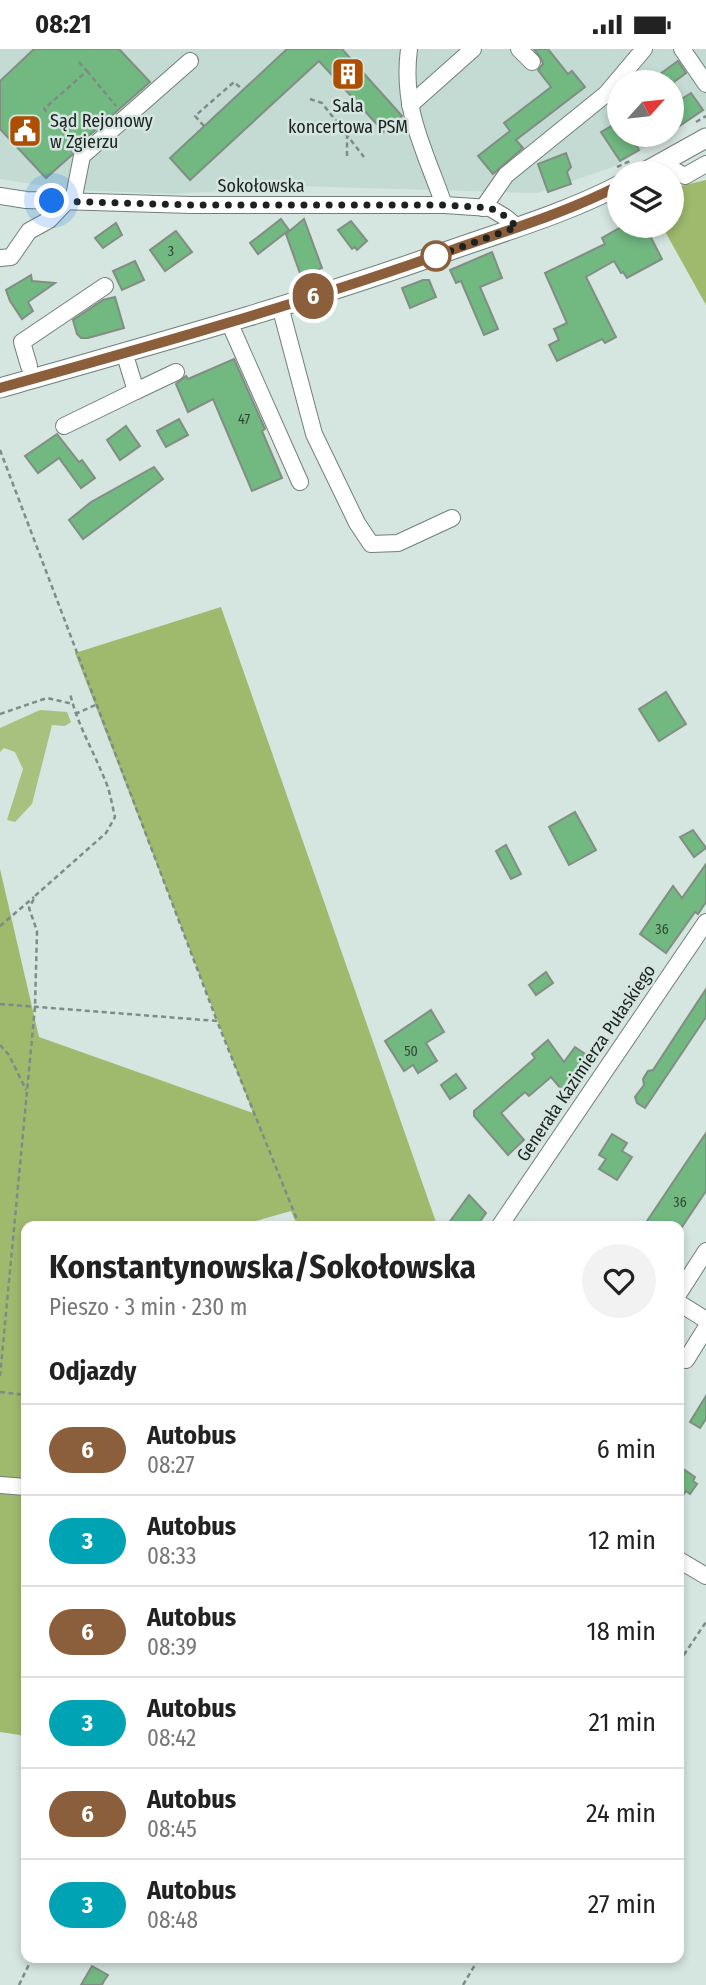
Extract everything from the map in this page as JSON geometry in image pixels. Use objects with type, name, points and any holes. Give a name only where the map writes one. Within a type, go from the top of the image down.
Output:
[{"type":"main road","points":[[665,161],[700,130]]},
{"type":"main road","points":[[0,388],[229,322],[396,269],[559,212],[607,183]]},
{"type":"street","points":[[409,49],[407,65],[410,105],[420,145],[444,205]]},
{"type":"street","points":[[410,105],[473,49]]},
{"type":"street","points":[[519,49],[532,62]]},
{"type":"street","points":[[483,208],[506,175],[606,94],[644,49]]},
{"type":"street","points":[[682,49],[706,84]]},
{"type":"street","points":[[0,258],[11,257],[29,232],[49,221],[70,201],[82,156],[190,61]]},
{"type":"street","points":[[684,175],[706,164]]},
{"type":"street","name":"Sokołowska","points":[[0,196],[191,205],[444,205],[490,208],[517,227]]},
{"type":"street","points":[[29,366],[22,342],[105,286]]},
{"type":"street","points":[[280,306],[314,434],[357,523],[371,544],[398,543],[452,518]]},
{"type":"street","points":[[229,322],[300,482]]},
{"type":"street","points":[[124,352],[136,391]]},
{"type":"street","points":[[64,426],[176,372]]},
{"type":"street","name":"Generała Kazimierza Pułaskiego","points":[[503,1221],[706,922]]},
{"type":"street","points":[[684,1285],[706,1251]]},
{"type":"street","points":[[684,1306],[706,1321]]},
{"type":"street","points":[[686,1360],[706,1328]]},
{"type":"street","points":[[0,1485],[21,1487]]},
{"type":"street","points":[[684,1563],[706,1576]]},
{"type":"path","points":[[77,60],[127,118]]},
{"type":"path","points":[[52,118],[44,109],[86,71]]},
{"type":"path","points":[[204,125],[195,116],[234,82],[243,90]]},
{"type":"path","points":[[310,99],[322,103],[364,157]]},
{"type":"path","points":[[700,130],[706,116]]},
{"type":"path","points":[[347,134],[347,156]]},
{"type":"path","points":[[0,450],[218,1021],[298,1221]]},
{"type":"path","points":[[0,926],[106,833],[115,817],[106,781],[75,714],[70,693]]},
{"type":"path","points":[[0,714],[47,698],[73,704]]},
{"type":"path","points":[[75,714],[98,704]]},
{"type":"path","points":[[0,1376],[35,1007],[37,931],[29,908],[37,895]]},
{"type":"path","points":[[0,1004],[218,1021]]},
{"type":"path","points":[[0,1045],[9,1055],[27,1092]]},
{"type":"path","points":[[0,1392],[21,1394]]},
{"type":"path","points":[[684,1655],[706,1622]]},
{"type":"path","points":[[19,1985],[30,1963]]},
{"type":"path","points":[[463,1985],[476,1963]]},
{"type":"shaded area","points":[[0,49],[706,49],[706,111],[684,124],[684,70],[607,70],[607,147],[646,147],[623,161],[607,161],[607,169],[537,193],[297,186],[174,194],[72,190],[0,179]]},
{"type":"green space","points":[[706,180],[706,305],[669,238],[684,238],[684,185]]},
{"type":"green space","points":[[221,607],[436,1221],[295,1221],[291,1211],[255,1221],[21,1221],[21,1735],[0,1732],[0,869],[39,1037],[253,1113],[75,653]]},
{"type":"green space","points":[[40,710],[67,712],[71,722],[65,726],[52,725],[32,804],[15,822],[7,820],[23,769],[15,752],[4,748],[0,752],[0,728]]},
{"type":"building","points":[[34,49],[119,49],[150,82],[75,148],[72,155],[46,178],[0,129],[0,81]]},
{"type":"building","points":[[287,49],[342,49],[402,116],[384,132],[319,61],[190,180],[170,158]]},
{"type":"building","points":[[534,49],[548,49],[568,74],[572,71],[585,87],[516,140],[523,148],[493,174],[478,156],[510,131],[504,123],[551,87],[538,70],[543,64]]},
{"type":"building","points":[[678,61],[684,70],[666,70]]},
{"type":"building","points":[[691,93],[703,110],[684,123],[684,97]]},
{"type":"building","points":[[607,129],[607,141],[601,132]]},
{"type":"building","points":[[611,147],[637,147],[639,150],[620,161]]},
{"type":"building","points":[[566,153],[571,167],[567,172],[571,184],[548,192],[538,164]]},
{"type":"building","points":[[281,219],[289,230],[258,254],[250,243]]},
{"type":"building","points":[[304,219],[322,268],[301,276],[286,234]]},
{"type":"building","points":[[351,221],[367,241],[357,250],[355,247],[352,249],[338,230]]},
{"type":"building","points":[[116,223],[122,235],[103,248],[95,238]]},
{"type":"building","points":[[176,231],[192,252],[165,271],[150,250]]},
{"type":"building","points":[[607,235],[607,238],[651,238],[662,259],[627,278],[614,261],[586,277],[616,337],[605,343],[602,339],[557,361],[549,345],[559,340],[554,329],[567,323],[545,273],[605,244],[602,238]]},
{"type":"building","points":[[492,252],[502,278],[480,287],[498,329],[484,335],[461,281],[456,283],[450,270]]},
{"type":"building","points":[[135,261],[144,280],[122,290],[113,271]]},
{"type":"building","points":[[31,275],[32,281],[55,283],[28,302],[33,311],[22,319],[6,290]]},
{"type":"building","points":[[429,280],[436,297],[410,308],[402,288]]},
{"type":"building","points":[[115,297],[124,328],[81,338],[73,320],[103,300]]},
{"type":"building","points":[[234,359],[265,429],[262,431],[282,478],[252,491],[213,399],[188,412],[176,384],[186,376],[188,379]]},
{"type":"building","points":[[179,419],[188,435],[166,447],[157,431]]},
{"type":"building","points":[[126,426],[140,446],[120,460],[107,440]]},
{"type":"building","points":[[57,434],[95,478],[81,488],[59,458],[38,473],[25,456]]},
{"type":"building","points":[[154,467],[163,479],[83,539],[69,520],[91,502]]},
{"type":"building","points":[[666,692],[686,724],[659,741],[639,709]]},
{"type":"building","points":[[575,812],[596,850],[569,865],[549,827]]},
{"type":"building","points":[[693,830],[706,848],[694,857],[680,837]]},
{"type":"building","points":[[506,845],[521,874],[511,879],[496,851]]},
{"type":"building","points":[[706,864],[706,902],[698,914],[695,912],[666,953],[640,934],[673,886],[682,898]]},
{"type":"building","points":[[546,972],[553,983],[536,995],[529,985]]},
{"type":"building","points":[[706,989],[706,1017],[645,1108],[637,1103],[635,1097],[644,1085],[643,1079],[648,1071],[653,1070]]},
{"type":"building","points":[[431,1010],[444,1032],[426,1043],[437,1061],[418,1073],[413,1065],[404,1071],[385,1041]]},
{"type":"building","points":[[548,1040],[564,1062],[575,1047],[594,1060],[576,1086],[572,1081],[562,1090],[551,1077],[529,1096],[525,1092],[501,1113],[524,1140],[508,1155],[474,1116],[474,1111],[535,1058],[532,1054]]},
{"type":"building","points":[[456,1074],[466,1088],[450,1099],[441,1085]]},
{"type":"building","points":[[706,1133],[706,1191],[684,1224],[684,1221],[647,1221]]},
{"type":"building","points":[[612,1134],[627,1143],[622,1151],[632,1157],[617,1180],[599,1169],[606,1159],[599,1155]]},
{"type":"building","points":[[469,1195],[486,1213],[480,1221],[450,1221]]},
{"type":"building","points":[[706,1396],[706,1419],[700,1428],[690,1422]]},
{"type":"building","points":[[684,1469],[695,1477],[693,1481],[697,1484],[690,1494],[686,1491],[684,1494]]},
{"type":"building","points":[[92,1966],[108,1975],[102,1985],[81,1985]]},
{"type":"bus line","name":"6","points":[[0,388],[229,322],[396,269],[540,220],[607,192]]},
{"type":"place","name":"Sala koncertowa PSM","points":[[348,74]]},
{"type":"place","name":"Sąd Rejonowy w Zgierzu","points":[[25,131]]},
{"type":"route","points":[[52,201],[191,205],[444,205],[490,208],[517,227],[436,256]]}]
